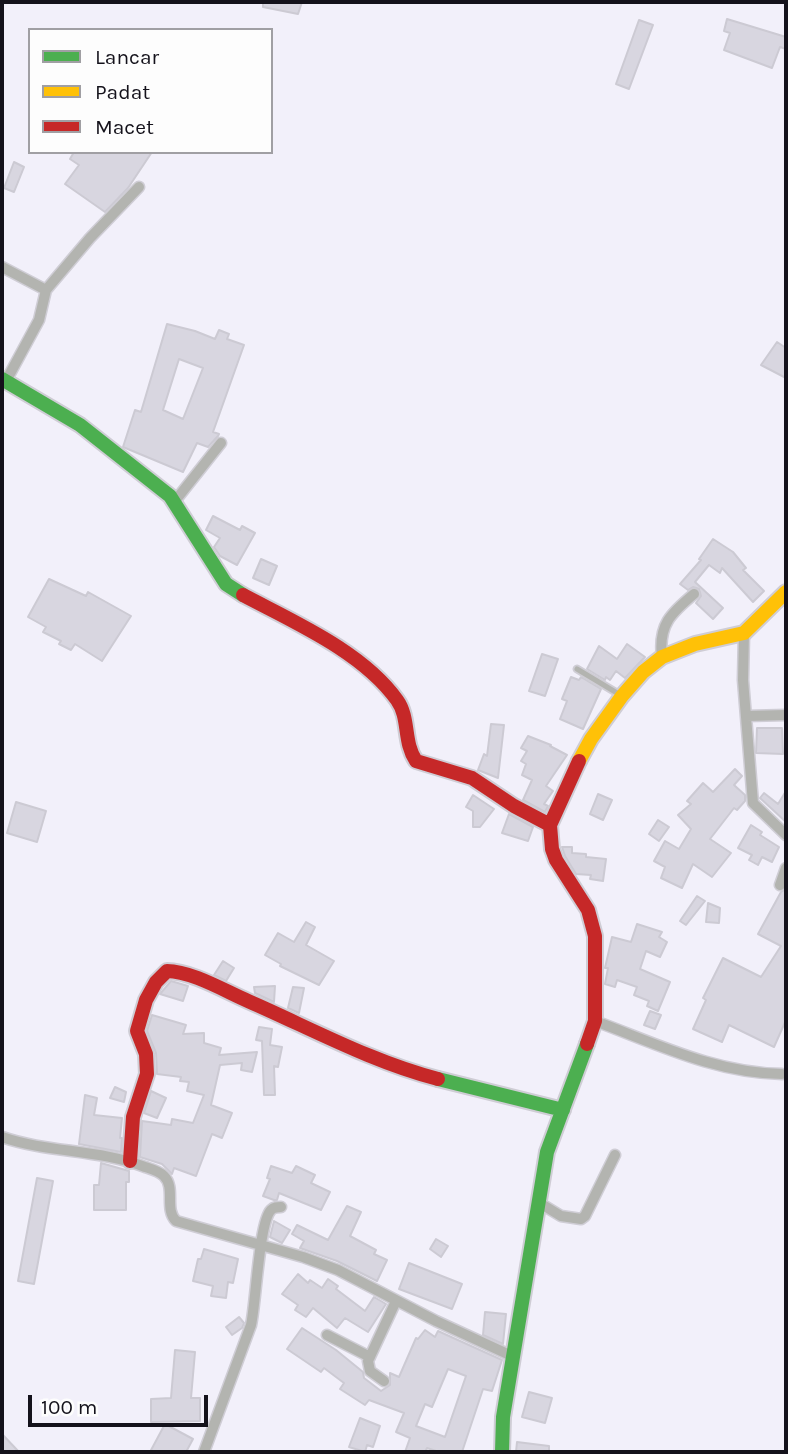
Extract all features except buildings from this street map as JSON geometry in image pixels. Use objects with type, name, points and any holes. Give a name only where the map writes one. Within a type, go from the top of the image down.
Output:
[{"type":"street","points":[[139,187],[90,238],[46,290],[39,320],[4,380],[80,425],[175,501],[226,584],[236,592],[322,637],[390,692],[403,712],[408,748],[416,761],[472,778],[514,806],[550,825]]},
{"type":"street","points":[[2,267],[46,290]]},
{"type":"street","points":[[175,501],[221,443]]},
{"type":"street","points":[[502,1452],[503,1417],[547,1152],[595,1021],[595,936],[588,910],[551,849],[550,825],[570,777],[591,739],[643,672],[662,657],[695,645],[744,633],[786,592]]},
{"type":"street","points":[[662,657],[660,644],[664,625],[676,609],[694,594]]},
{"type":"street","points":[[744,633],[743,680],[753,803],[786,835]]},
{"type":"street","points":[[747,716],[786,715]]},
{"type":"street","points":[[780,885],[786,867]]},
{"type":"street","points":[[130,1161],[133,1117],[147,1074],[146,1054],[137,1031],[146,1000],[156,982],[167,971],[176,971],[215,986],[404,1070],[563,1110]]},
{"type":"street","points":[[595,1021],[681,1055],[727,1069],[782,1074]]},
{"type":"street","points":[[2,1137],[25,1144],[130,1161],[162,1173],[167,1178],[171,1213],[176,1221],[338,1270],[514,1357]]},
{"type":"street","points":[[538,1202],[561,1216],[581,1219],[615,1156]]},
{"type":"street","points":[[204,1452],[251,1325],[261,1246],[269,1213],[281,1207]]},
{"type":"street","points":[[384,1381],[370,1371],[368,1361],[396,1301]]},
{"type":"street","points":[[327,1335],[370,1357]]},
{"type":"lane","points":[[577,669],[622,696]]},
{"type":"traffic: fast","points":[[2,379],[80,425],[170,496],[226,584],[243,595]]},
{"type":"traffic: fast","points":[[502,1452],[503,1417],[547,1152],[587,1044]]},
{"type":"traffic: fast","points":[[438,1079],[563,1110]]},
{"type":"traffic: slow","points":[[579,761],[591,739],[643,672],[662,657],[695,644],[744,633],[786,592]]},
{"type":"traffic: jam","points":[[243,595],[305,627],[347,653],[383,683],[401,707],[409,746],[416,761],[472,778],[514,806],[550,825]]},
{"type":"traffic: jam","points":[[579,761],[550,825],[556,860],[588,910],[595,936],[595,1021],[587,1044]]},
{"type":"traffic: jam","points":[[130,1161],[133,1117],[147,1074],[146,1054],[137,1031],[146,1000],[156,982],[167,971],[197,978],[365,1054],[438,1079]]}]
